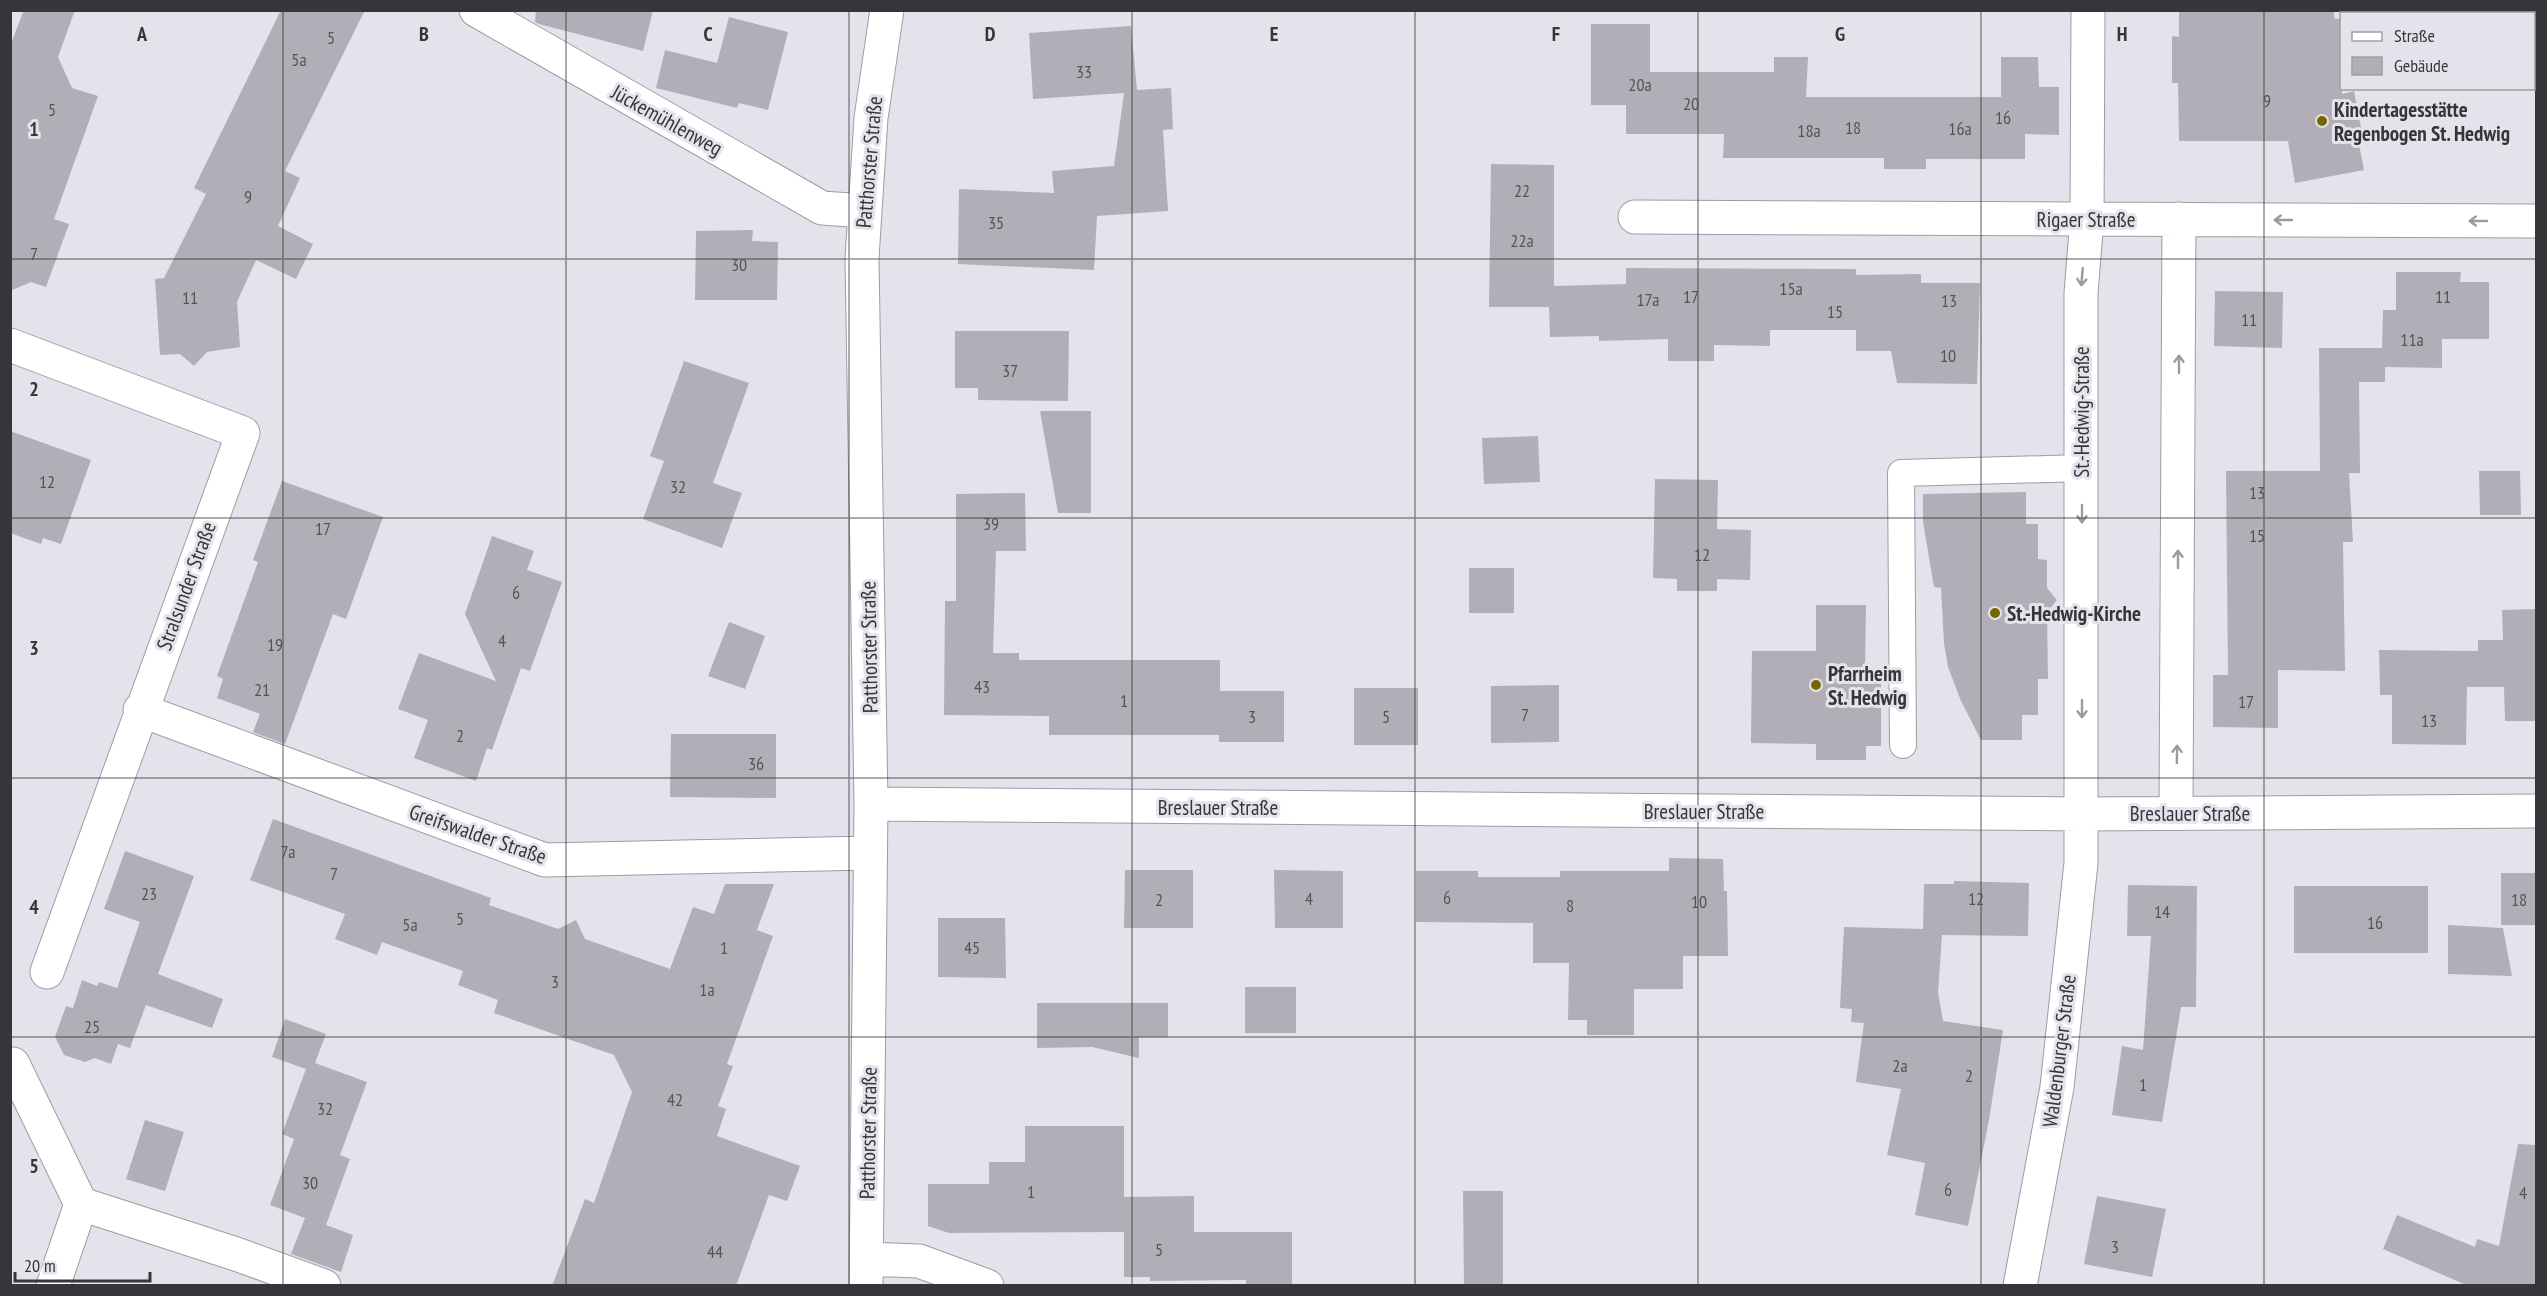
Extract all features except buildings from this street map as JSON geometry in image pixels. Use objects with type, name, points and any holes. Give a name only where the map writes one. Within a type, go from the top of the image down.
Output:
[{"type":"street","name":"Jückemühlenweg","points":[[476,10],[822,208],[864,211]]},
{"type":"street","name":"Patthorster Straße","points":[[866,1272],[871,804],[862,258],[871,118],[887,10]]},
{"type":"street","name":"St.-Hedwig-Straße","points":[[2081,814],[2081,293],[2087,219],[2088,10]]},
{"type":"street","name":"Rigaer Straße","points":[[1635,217],[2536,221]]},
{"type":"street","points":[[2176,813],[2179,219]]},
{"type":"street","name":"Stralsunder Straße","points":[[10,345],[243,433],[140,710],[47,972]]},
{"type":"street","name":"Greifswalder Straße","points":[[140,710],[545,860],[870,853]]},
{"type":"street","name":"Breslauer Straße","points":[[871,804],[2081,814],[2536,811]]},
{"type":"street","name":"Waldenburger Straße","points":[[2020,1286],[2057,1087],[2081,863],[2081,814]]},
{"type":"street","points":[[13,1064],[81,1204],[53,1286]]},
{"type":"street","points":[[81,1204],[236,1254],[324,1286]]},
{"type":"street","points":[[866,1272],[919,1261],[987,1286]]},
{"type":"lane","points":[[1903,745],[1901,473],[2082,468]]},
{"type":"place","name":"Kindertagesstätte Regenbogen St. Hedwig","points":[[2322,121]]},
{"type":"place","name":"St.-Hedwig-Kirche","points":[[1995,613]]},
{"type":"place","name":"Pfarrheim St. Hedwig","points":[[1816,685]]}]
